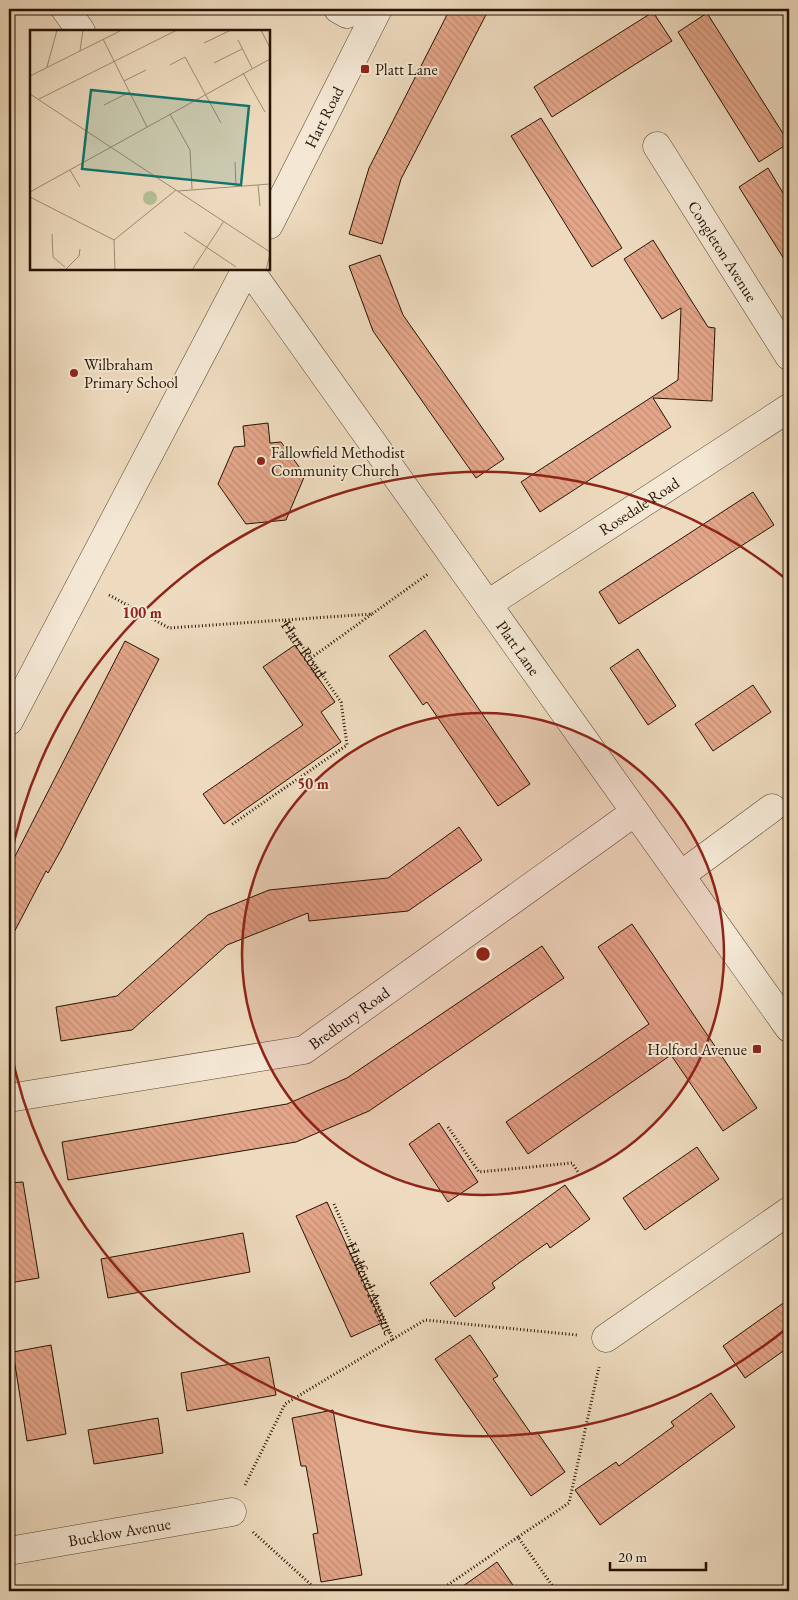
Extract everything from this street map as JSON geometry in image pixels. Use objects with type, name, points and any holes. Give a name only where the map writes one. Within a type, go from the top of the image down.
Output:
[{"type":"street","points":[[65,9],[80,30]]},
{"type":"street","name":"Hart Road","points":[[270,222],[378,9]]},
{"type":"street","name":"Congleton Avenue","points":[[657,146],[789,356]]},
{"type":"street","points":[[9,721],[247,270]]},
{"type":"street","name":"Platt Lane","points":[[249,270],[789,1028]]},
{"type":"street","name":"Rosedale Road","points":[[488,604],[789,408]]},
{"type":"street","points":[[680,875],[772,808]]},
{"type":"street","name":"Bredbury Road","points":[[9,1098],[304,1050],[635,812]]},
{"type":"street","points":[[606,1338],[789,1211]]},
{"type":"street","name":"Bucklow Avenue","points":[[9,1551],[232,1512]]},
{"type":"path","points":[[311,658],[453,556]]},
{"type":"path","name":"Hart Road","points":[[82,580],[169,628],[284,620],[340,702],[347,745],[231,825]]},
{"type":"path","points":[[284,620],[372,614]]},
{"type":"path","points":[[448,1127],[479,1172],[572,1163],[578,1172]]},
{"type":"path","name":"Holford Avenue","points":[[334,1204],[393,1339],[425,1320],[606,1338]]},
{"type":"path","points":[[347,1246],[352,1244]]},
{"type":"path","points":[[439,1591],[569,1503],[606,1338]]},
{"type":"path","points":[[318,1591],[232,1512],[285,1404],[393,1339]]},
{"type":"path","points":[[518,1537],[556,1591]]},
{"type":"building","points":[[450,9],[489,9],[401,179],[382,244],[349,234],[369,168]]},
{"type":"building","points":[[653,12],[672,41],[552,117],[534,87]]},
{"type":"building","points":[[707,13],[789,143],[759,162],[678,32]]},
{"type":"building","points":[[541,118],[622,248],[592,267],[511,136]]},
{"type":"building","points":[[768,168],[789,203],[789,267],[739,187]]},
{"type":"building","points":[[653,240],[708,327],[715,328],[712,401],[653,398],[671,427],[540,512],[521,482],[678,380],[681,308],[662,319],[624,259]]},
{"type":"building","points":[[380,255],[403,315],[504,459],[476,478],[373,331],[349,266]]},
{"type":"building","name":"Fallowfield Methodist Community Church","points":[[268,423],[270,443],[281,442],[305,475],[286,520],[246,524],[218,484],[234,447],[245,446],[243,426]]},
{"type":"building","points":[[753,492],[774,525],[619,624],[599,592]]},
{"type":"building","points":[[425,630],[530,784],[498,806],[427,702],[423,705],[389,656]]},
{"type":"building","points":[[125,641],[159,659],[61,850],[48,873],[46,871],[9,942],[9,868]]},
{"type":"building","points":[[295,645],[335,702],[321,712],[341,742],[224,824],[203,794],[303,725],[263,667]]},
{"type":"building","points":[[638,649],[676,706],[648,725],[610,668]]},
{"type":"building","points":[[753,685],[771,712],[713,751],[695,724]]},
{"type":"building","points":[[459,827],[482,860],[408,911],[309,921],[308,913],[227,945],[132,1030],[61,1041],[56,1007],[117,996],[208,915],[269,890],[388,878]]},
{"type":"building","points":[[632,924],[757,1108],[723,1131],[671,1055],[528,1154],[506,1122],[649,1024],[598,947]]},
{"type":"building","points":[[542,946],[564,978],[369,1111],[296,1142],[68,1180],[62,1142],[287,1104],[347,1078]]},
{"type":"building","points":[[439,1123],[478,1182],[448,1202],[409,1144]]},
{"type":"building","points":[[697,1147],[719,1179],[645,1230],[623,1198]]},
{"type":"building","points":[[23,1182],[39,1278],[9,1283],[9,1183]]},
{"type":"building","points":[[565,1185],[590,1219],[550,1248],[547,1243],[519,1263],[492,1283],[495,1288],[455,1317],[430,1283]]},
{"type":"building","points":[[327,1202],[382,1323],[351,1337],[296,1216]]},
{"type":"building","points":[[243,1233],[250,1272],[108,1298],[101,1259]]},
{"type":"building","points":[[789,1299],[789,1347],[745,1378],[723,1346]]},
{"type":"building","points":[[470,1335],[498,1376],[493,1379],[532,1435],[537,1432],[565,1472],[531,1496],[435,1359]]},
{"type":"building","points":[[51,1345],[66,1434],[27,1441],[13,1352]]},
{"type":"building","points":[[269,1357],[276,1395],[187,1411],[181,1373]]},
{"type":"building","points":[[711,1393],[735,1427],[600,1525],[575,1490],[616,1462],[619,1466],[674,1426],[671,1422]]},
{"type":"building","points":[[333,1410],[362,1575],[321,1582],[313,1534],[318,1533],[312,1499],[306,1466],[301,1466],[292,1418]]},
{"type":"building","points":[[158,1418],[163,1453],[94,1464],[88,1430]]},
{"type":"building","points":[[497,1562],[517,1591],[456,1591]]},
{"type":"place","name":"Platt Lane","points":[[365,69]]},
{"type":"place","name":"Wilbraham Primary School","points":[[74,373]]},
{"type":"place","name":"Fallowfield Methodist Community Church","points":[[261,461]]},
{"type":"place","name":"Holford Avenue","points":[[757,1049]]}]
